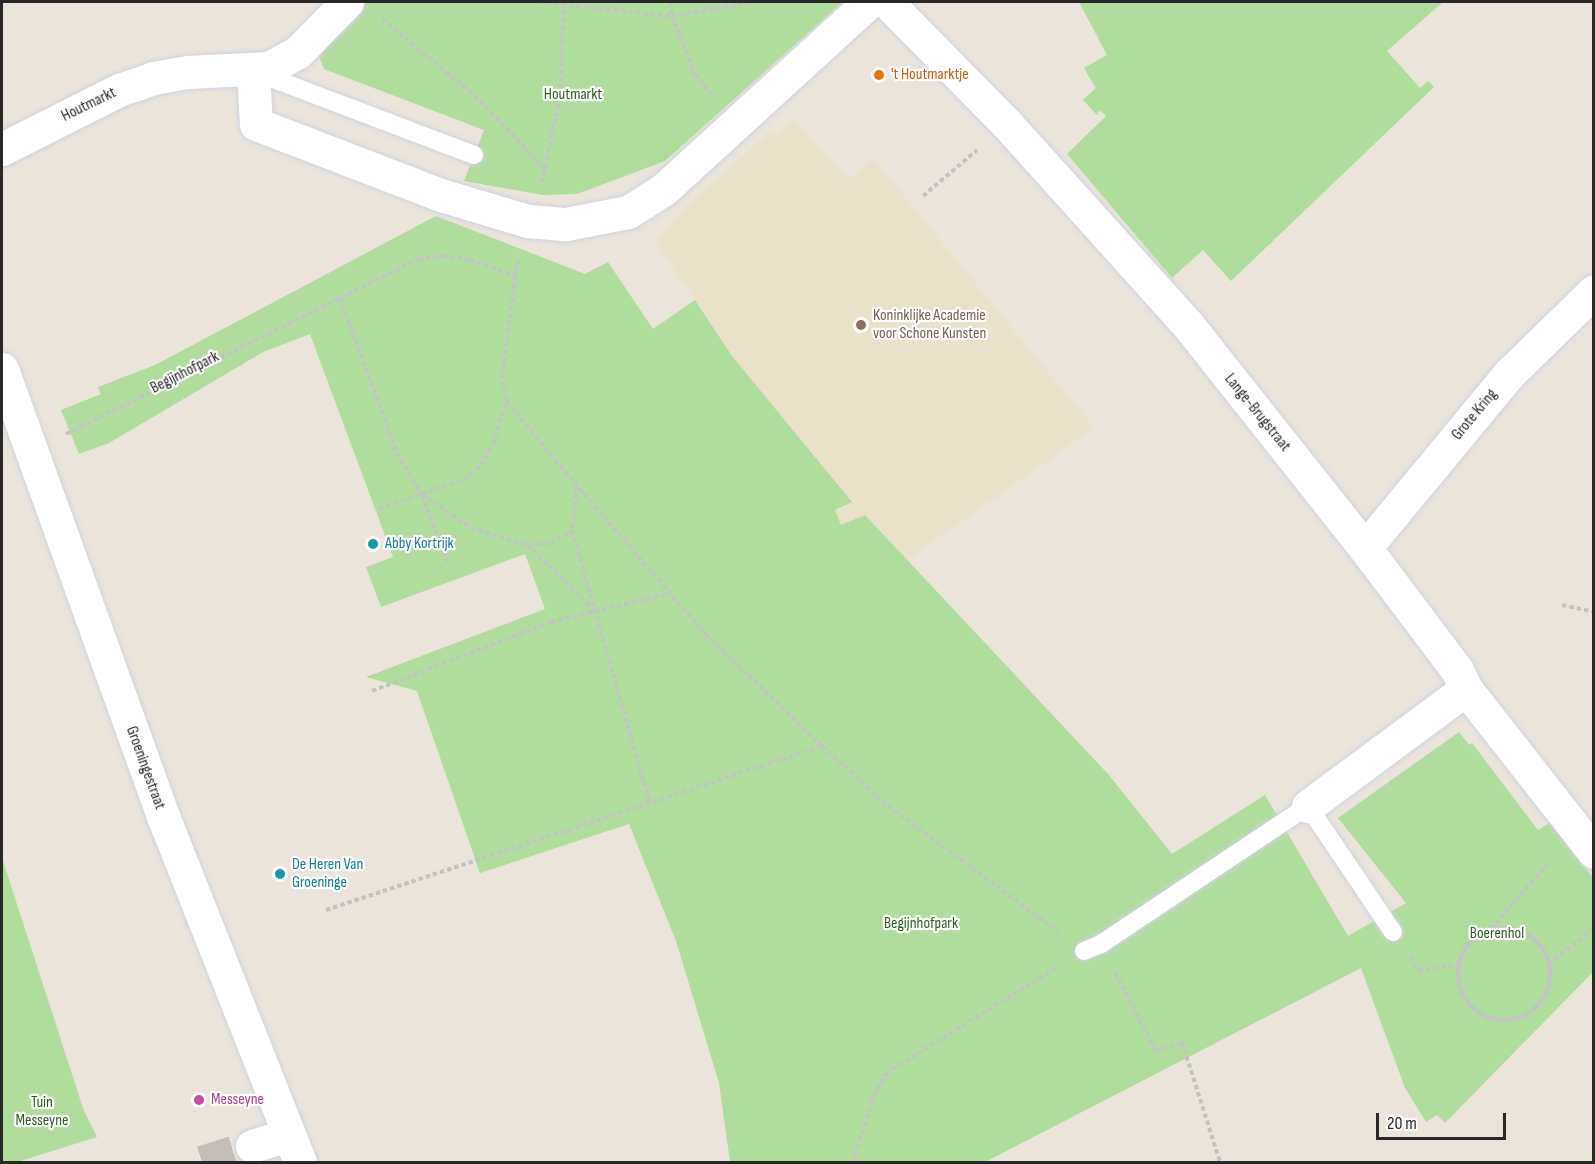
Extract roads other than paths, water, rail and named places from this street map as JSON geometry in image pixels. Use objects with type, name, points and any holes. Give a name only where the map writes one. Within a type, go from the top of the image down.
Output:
[{"type":"street","points":[[253,71],[256,124],[444,196],[528,221],[566,224],[628,212],[663,190],[869,2]]},
{"type":"street","name":"Lange-Brugstraat","points":[[887,2],[1007,124],[1188,325],[1365,548],[1457,670],[1466,689],[1586,843]]},
{"type":"street","name":"Houtmarkt","points":[[2,149],[119,90],[153,78],[188,72],[253,71],[269,68],[298,52],[360,7]]},
{"type":"street","name":"Grote Kring","points":[[1365,548],[1510,373],[1593,291]]},
{"type":"street","name":"Groeningestraat","points":[[2,369],[163,816],[293,1149]]},
{"type":"street","points":[[1295,814],[1466,689]]},
{"type":"street","points":[[252,1146],[293,1149]]},
{"type":"lane","points":[[253,71],[474,155]]},
{"type":"lane","points":[[1093,947],[1295,814],[1393,932]]},
{"type":"tunnel","points":[[202,1162],[252,1146]]},
{"type":"place","name":"'t Houtmarktje","points":[[879,75]]},
{"type":"place","name":"Koninklijke Academie voor Schone Kunsten","points":[[861,325]]},
{"type":"place","name":"Abby Kortrijk","points":[[373,544]]},
{"type":"place","name":"De Heren Van Groeninge","points":[[280,874]]},
{"type":"place","name":"Messeyne","points":[[199,1100]]},
{"type":"park label","name":"Begijnhofpark","points":[[921,924]]},
{"type":"park label","name":"Boerenhol","points":[[1497,934]]},
{"type":"park label","name":"Tuin Messeyne","points":[[42,1112]]}]
